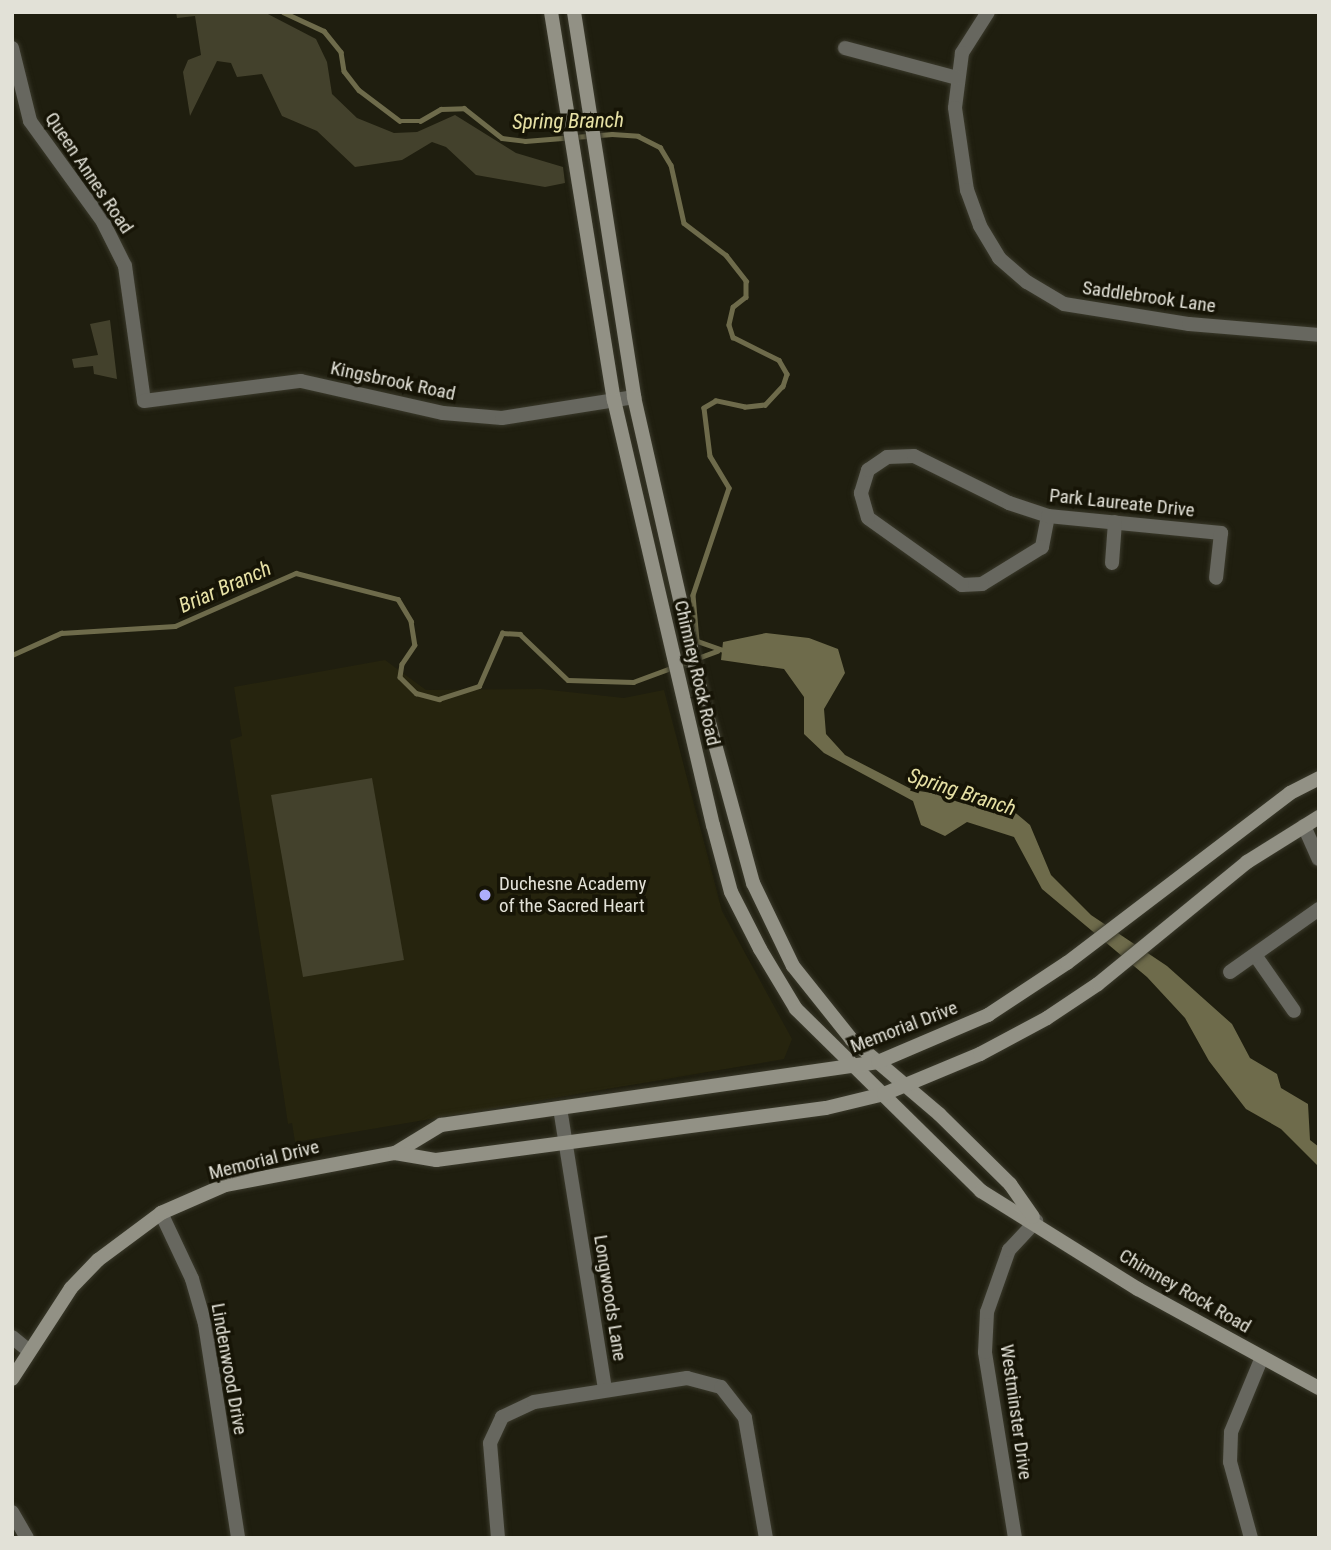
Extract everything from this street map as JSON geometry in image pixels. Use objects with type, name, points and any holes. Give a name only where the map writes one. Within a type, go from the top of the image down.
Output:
[{"type":"main road","name":"Chimney Rock Road","points":[[551,12],[614,400],[713,825],[731,892],[760,949],[796,1009],[981,1191],[1036,1221],[1138,1289],[1319,1388]]},
{"type":"main road","name":"Chimney Rock Road","points":[[573,12],[634,397],[704,704],[734,820],[766,917],[793,966],[852,1040],[905,1085],[1010,1184],[1036,1221]]},
{"type":"main road","name":"Memorial Drive","points":[[395,1153],[440,1125],[878,1062],[988,1015],[1068,963],[1162,888],[1290,793],[1319,778]]},
{"type":"main road","name":"Memorial Drive","points":[[12,1380],[27,1350],[71,1288],[98,1261],[161,1213],[225,1185],[395,1153],[436,1160],[826,1108],[884,1094],[980,1054],[1098,984],[1247,862],[1319,817]]},
{"type":"main road","points":[[713,825],[734,820]]},
{"type":"street","name":"Saddlebrook Lane","points":[[988,12],[962,53],[957,78],[957,144],[967,190],[980,226],[999,258],[1027,282],[1064,304],[1112,313],[1319,335]]},
{"type":"street","name":"Queen Annes Road","points":[[12,48],[30,121],[103,222],[125,266],[144,401]]},
{"type":"street","points":[[845,48],[957,78]]},
{"type":"street","name":"Kingsbrook Road","points":[[144,401],[301,381],[443,413],[502,418],[634,397]]},
{"type":"street","name":"Park Laureate Drive","points":[[1048,516],[1042,547],[982,584],[962,585],[868,518],[861,493],[868,470],[887,457],[914,456],[1009,503],[1048,516],[1221,533],[1216,578]]},
{"type":"street","points":[[1112,563],[1115,522]]},
{"type":"street","points":[[1304,826],[1319,859]]},
{"type":"street","points":[[1230,972],[1319,909]]},
{"type":"street","points":[[1255,955],[1294,1011]]},
{"type":"street","name":"Longwoods Lane","points":[[498,1538],[489,1443],[502,1417],[534,1402],[605,1390],[568,1142],[560,1108]]},
{"type":"street","name":"Lindenwood Drive","points":[[161,1213],[192,1279],[205,1324],[238,1538]]},
{"type":"street","name":"Westminster Drive","points":[[1014,1538],[985,1352],[987,1312],[1009,1250],[1036,1221]]},
{"type":"street","points":[[12,1337],[27,1350]]},
{"type":"street","points":[[1251,1538],[1230,1462],[1231,1432],[1262,1357]]},
{"type":"street","points":[[605,1390],[687,1378],[721,1387],[745,1418],[766,1538]]},
{"type":"street","points":[[12,1512],[27,1538]]},
{"type":"shaded area","points":[[176,12],[264,12],[316,39],[327,62],[332,94],[357,118],[394,133],[417,132],[455,115],[516,153],[563,167],[565,183],[545,187],[476,175],[446,147],[432,142],[402,160],[355,167],[317,131],[282,116],[262,74],[237,77],[231,63],[217,61],[190,116],[183,72],[188,60],[201,55],[195,16],[177,18]]},
{"type":"shaded area","points":[[110,320],[117,379],[94,374],[93,366],[74,368],[72,359],[98,355],[90,324]]},
{"type":"shaded area","points":[[766,633],[809,638],[838,649],[845,673],[824,709],[826,734],[845,755],[913,790],[1006,805],[1030,825],[1051,875],[1091,915],[1167,966],[1232,1024],[1250,1058],[1277,1074],[1281,1088],[1308,1104],[1310,1140],[1319,1147],[1319,1167],[1281,1129],[1246,1109],[1209,1061],[1185,1018],[1147,977],[1042,889],[1014,837],[967,822],[945,836],[921,825],[913,801],[824,753],[804,734],[804,697],[784,669],[721,660],[723,642]]},
{"type":"shaded area","name":"Duchesne Academy of the Sacred Heart","points":[[385,660],[426,690],[541,689],[624,698],[664,690],[722,911],[792,1039],[784,1059],[295,1142],[292,1123],[288,1124],[230,740],[242,736],[234,687]]},
{"type":"shaded area","points":[[372,778],[404,960],[303,977],[271,795]]},
{"type":"waterway","name":"Spring Branch","points":[[283,12],[324,31],[341,52],[344,71],[359,90],[400,121],[420,121],[441,109],[464,108],[502,138],[525,141],[612,134],[638,136],[660,147],[671,165],[684,223],[726,255],[746,281],[746,297],[733,307],[729,325],[733,337],[779,360],[787,374],[783,386],[765,405],[745,407],[716,401],[704,408],[710,456],[729,488],[693,595],[697,641],[726,651]]},
{"type":"waterway","name":"Briar Branch","points":[[12,655],[61,633],[175,626],[296,573],[398,599],[411,621],[415,645],[402,664],[400,677],[416,693],[439,699],[479,686],[502,633],[520,634],[568,680],[633,682],[717,651]]},
{"type":"place","name":"Duchesne Academy of the Sacred Heart","points":[[485,895]]}]
